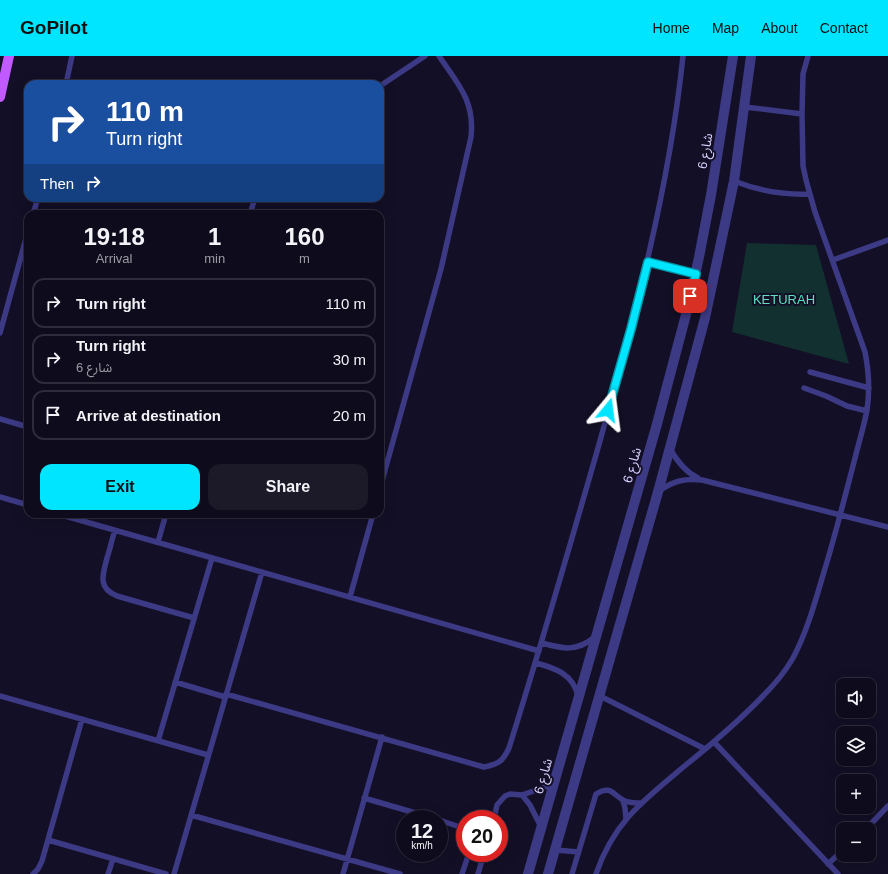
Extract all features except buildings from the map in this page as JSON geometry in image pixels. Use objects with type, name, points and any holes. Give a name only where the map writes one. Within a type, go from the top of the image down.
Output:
[{"type":"main road","points":[[0,97],[9,56]]},
{"type":"street","name":"شارع 6","points":[[528,874],[672,369],[696,274],[715,173],[733,56]]},
{"type":"street","points":[[548,874],[658,492],[707,311],[734,181],[752,56]]},
{"type":"lane","points":[[67,80],[72,56]]},
{"type":"lane","points":[[384,83],[425,56]]},
{"type":"lane","points":[[384,473],[440,269],[471,137],[472,126],[470,105],[466,96],[439,56]]},
{"type":"lane","points":[[175,682],[382,737],[484,767],[495,764],[504,758],[509,748],[542,643],[629,337],[648,262],[661,197],[673,130],[683,56]]},
{"type":"lane","points":[[596,874],[606,850],[617,830],[626,819],[641,803],[714,742],[762,698],[792,659],[803,636],[811,613],[841,516],[867,411],[869,371],[865,352],[809,194],[803,166],[803,74],[808,56]]},
{"type":"lane","points":[[745,107],[802,114]]},
{"type":"lane","points":[[734,181],[771,193],[790,195],[809,194]]},
{"type":"lane","points":[[833,260],[888,240]]},
{"type":"lane","points":[[0,333],[24,246]]},
{"type":"lane","points":[[648,262],[696,274]]},
{"type":"lane","points":[[810,372],[869,388]]},
{"type":"lane","points":[[804,388],[847,406],[867,411]]},
{"type":"lane","points":[[0,419],[24,426]]},
{"type":"lane","points":[[670,449],[674,457],[686,471],[702,480]]},
{"type":"lane","points":[[658,492],[665,487],[683,480],[702,480],[888,527]]},
{"type":"lane","points":[[0,497],[24,504]]},
{"type":"lane","points":[[72,518],[539,651]]},
{"type":"lane","points":[[158,542],[165,518]]},
{"type":"lane","points":[[350,597],[372,518]]},
{"type":"lane","points":[[115,530],[102,576],[108,591],[117,596],[194,618]]},
{"type":"lane","points":[[158,741],[212,558]]},
{"type":"lane","points":[[174,874],[262,572]]},
{"type":"lane","points":[[542,643],[562,648],[571,648],[589,642],[597,636]]},
{"type":"lane","points":[[536,662],[556,668],[562,672],[573,683],[579,698]]},
{"type":"lane","points":[[0,696],[208,755]]},
{"type":"lane","points":[[600,696],[705,749]]},
{"type":"lane","points":[[33,874],[42,861],[82,719]]},
{"type":"lane","points":[[343,874],[382,737]]},
{"type":"lane","points":[[714,742],[838,874]]},
{"type":"lane","points":[[497,810],[498,805],[505,796],[510,794],[522,795],[538,791],[554,784]]},
{"type":"lane","points":[[572,874],[596,794],[604,790],[609,790],[624,801],[641,803]]},
{"type":"lane","points":[[522,795],[530,805],[542,828]]},
{"type":"lane","points":[[364,798],[405,810]]},
{"type":"lane","points":[[624,801],[626,819]]},
{"type":"lane","points":[[873,822],[888,806]]},
{"type":"lane","points":[[191,815],[400,874]]},
{"type":"lane","points":[[48,840],[166,874]]},
{"type":"lane","points":[[556,850],[578,852]]},
{"type":"lane","points":[[828,864],[836,857]]},
{"type":"lane","points":[[108,874],[113,859]]},
{"type":"lane","points":[[462,874],[466,862]]},
{"type":"lane","points":[[478,874],[481,862]]},
{"type":"green space","name":"KETURAH","points":[[747,243],[816,245],[849,364],[732,332]]},
{"type":"route","points":[[608,410],[648,262],[696,274],[690,296]]}]
